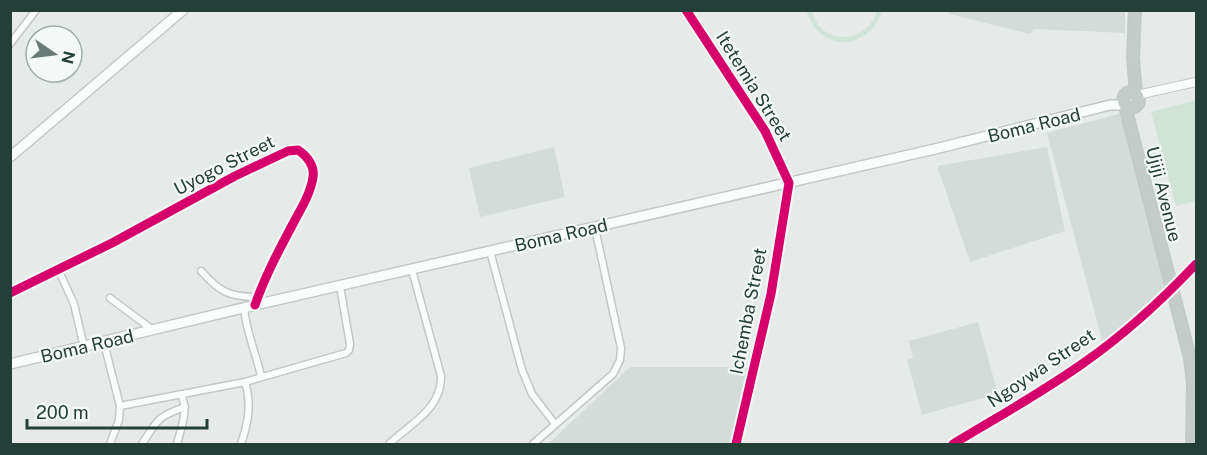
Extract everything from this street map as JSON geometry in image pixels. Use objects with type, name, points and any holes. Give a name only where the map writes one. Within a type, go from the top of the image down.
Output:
[{"type":"highway","points":[[1131,100],[1135,10]]},
{"type":"highway","name":"Ujiji Avenue","points":[[1131,100],[1130,128],[1190,358],[1193,384],[1192,444]]},
{"type":"main road","points":[[10,157],[183,10]]},
{"type":"main road","name":"Boma Road","points":[[10,364],[244,308],[256,301],[340,286],[595,228],[935,149],[1131,100]]},
{"type":"street","points":[[10,44],[36,10]]},
{"type":"street","name":"Itetemia Street","points":[[686,10],[765,131],[789,183]]},
{"type":"street","points":[[1131,100],[1197,82]]},
{"type":"street","name":"Uyogo Street","points":[[10,293],[235,176],[288,151],[298,150],[313,168],[313,177],[308,194],[278,251],[256,301]]},
{"type":"street","name":"Ichemba Street","points":[[736,444],[771,294],[789,183]]},
{"type":"street","points":[[533,444],[613,374],[620,360],[621,348],[595,228]]},
{"type":"street","points":[[490,251],[522,370],[532,394],[555,424]]},
{"type":"street","name":"Ngoywa Street","points":[[953,444],[1082,364],[1172,290],[1197,264]]},
{"type":"street","points":[[58,269],[74,304],[84,347]]},
{"type":"street","points":[[389,444],[425,413],[438,398],[441,388],[441,376],[412,270]]},
{"type":"street","points":[[201,271],[226,293],[256,301]]},
{"type":"street","points":[[120,406],[182,396],[245,382],[346,353],[350,344],[340,286]]},
{"type":"street","points":[[110,298],[153,331]]},
{"type":"street","points":[[244,308],[248,334],[261,376]]},
{"type":"street","points":[[104,343],[120,406],[119,420],[111,441],[118,444]]},
{"type":"street","points":[[241,444],[250,402],[245,382]]},
{"type":"street","points":[[177,444],[185,407],[182,396]]},
{"type":"street","points":[[142,444],[157,420],[185,407]]},
{"type":"shaded area","points":[[950,11],[1125,11],[1125,33],[1034,29],[1030,34],[949,14]]},
{"type":"shaded area","points":[[1122,113],[1168,287],[1103,344],[1047,133]]},
{"type":"shaded area","points":[[554,147],[565,197],[480,217],[469,168]]},
{"type":"shaded area","points":[[1047,147],[1065,231],[970,262],[937,166]]},
{"type":"shaded area","points":[[978,322],[998,394],[922,415],[907,360],[913,358],[909,341]]},
{"type":"shaded area","points":[[630,367],[752,367],[731,444],[548,444]]},
{"type":"green space","points":[[806,11],[811,11],[819,25],[828,33],[845,37],[861,32],[868,26],[877,11],[882,11],[872,29],[856,40],[846,42],[827,38],[812,24]]},
{"type":"green space","points":[[1196,100],[1196,201],[1176,206],[1151,112]]},
{"type":"cycle path","points":[[686,10],[765,131],[789,183],[771,294],[736,444]]},
{"type":"cycle path","points":[[10,293],[112,243],[235,176],[288,151],[298,150],[312,165],[312,183],[255,305]]},
{"type":"cycle path","points":[[953,444],[1051,385],[1098,353],[1142,317],[1196,264]]}]
